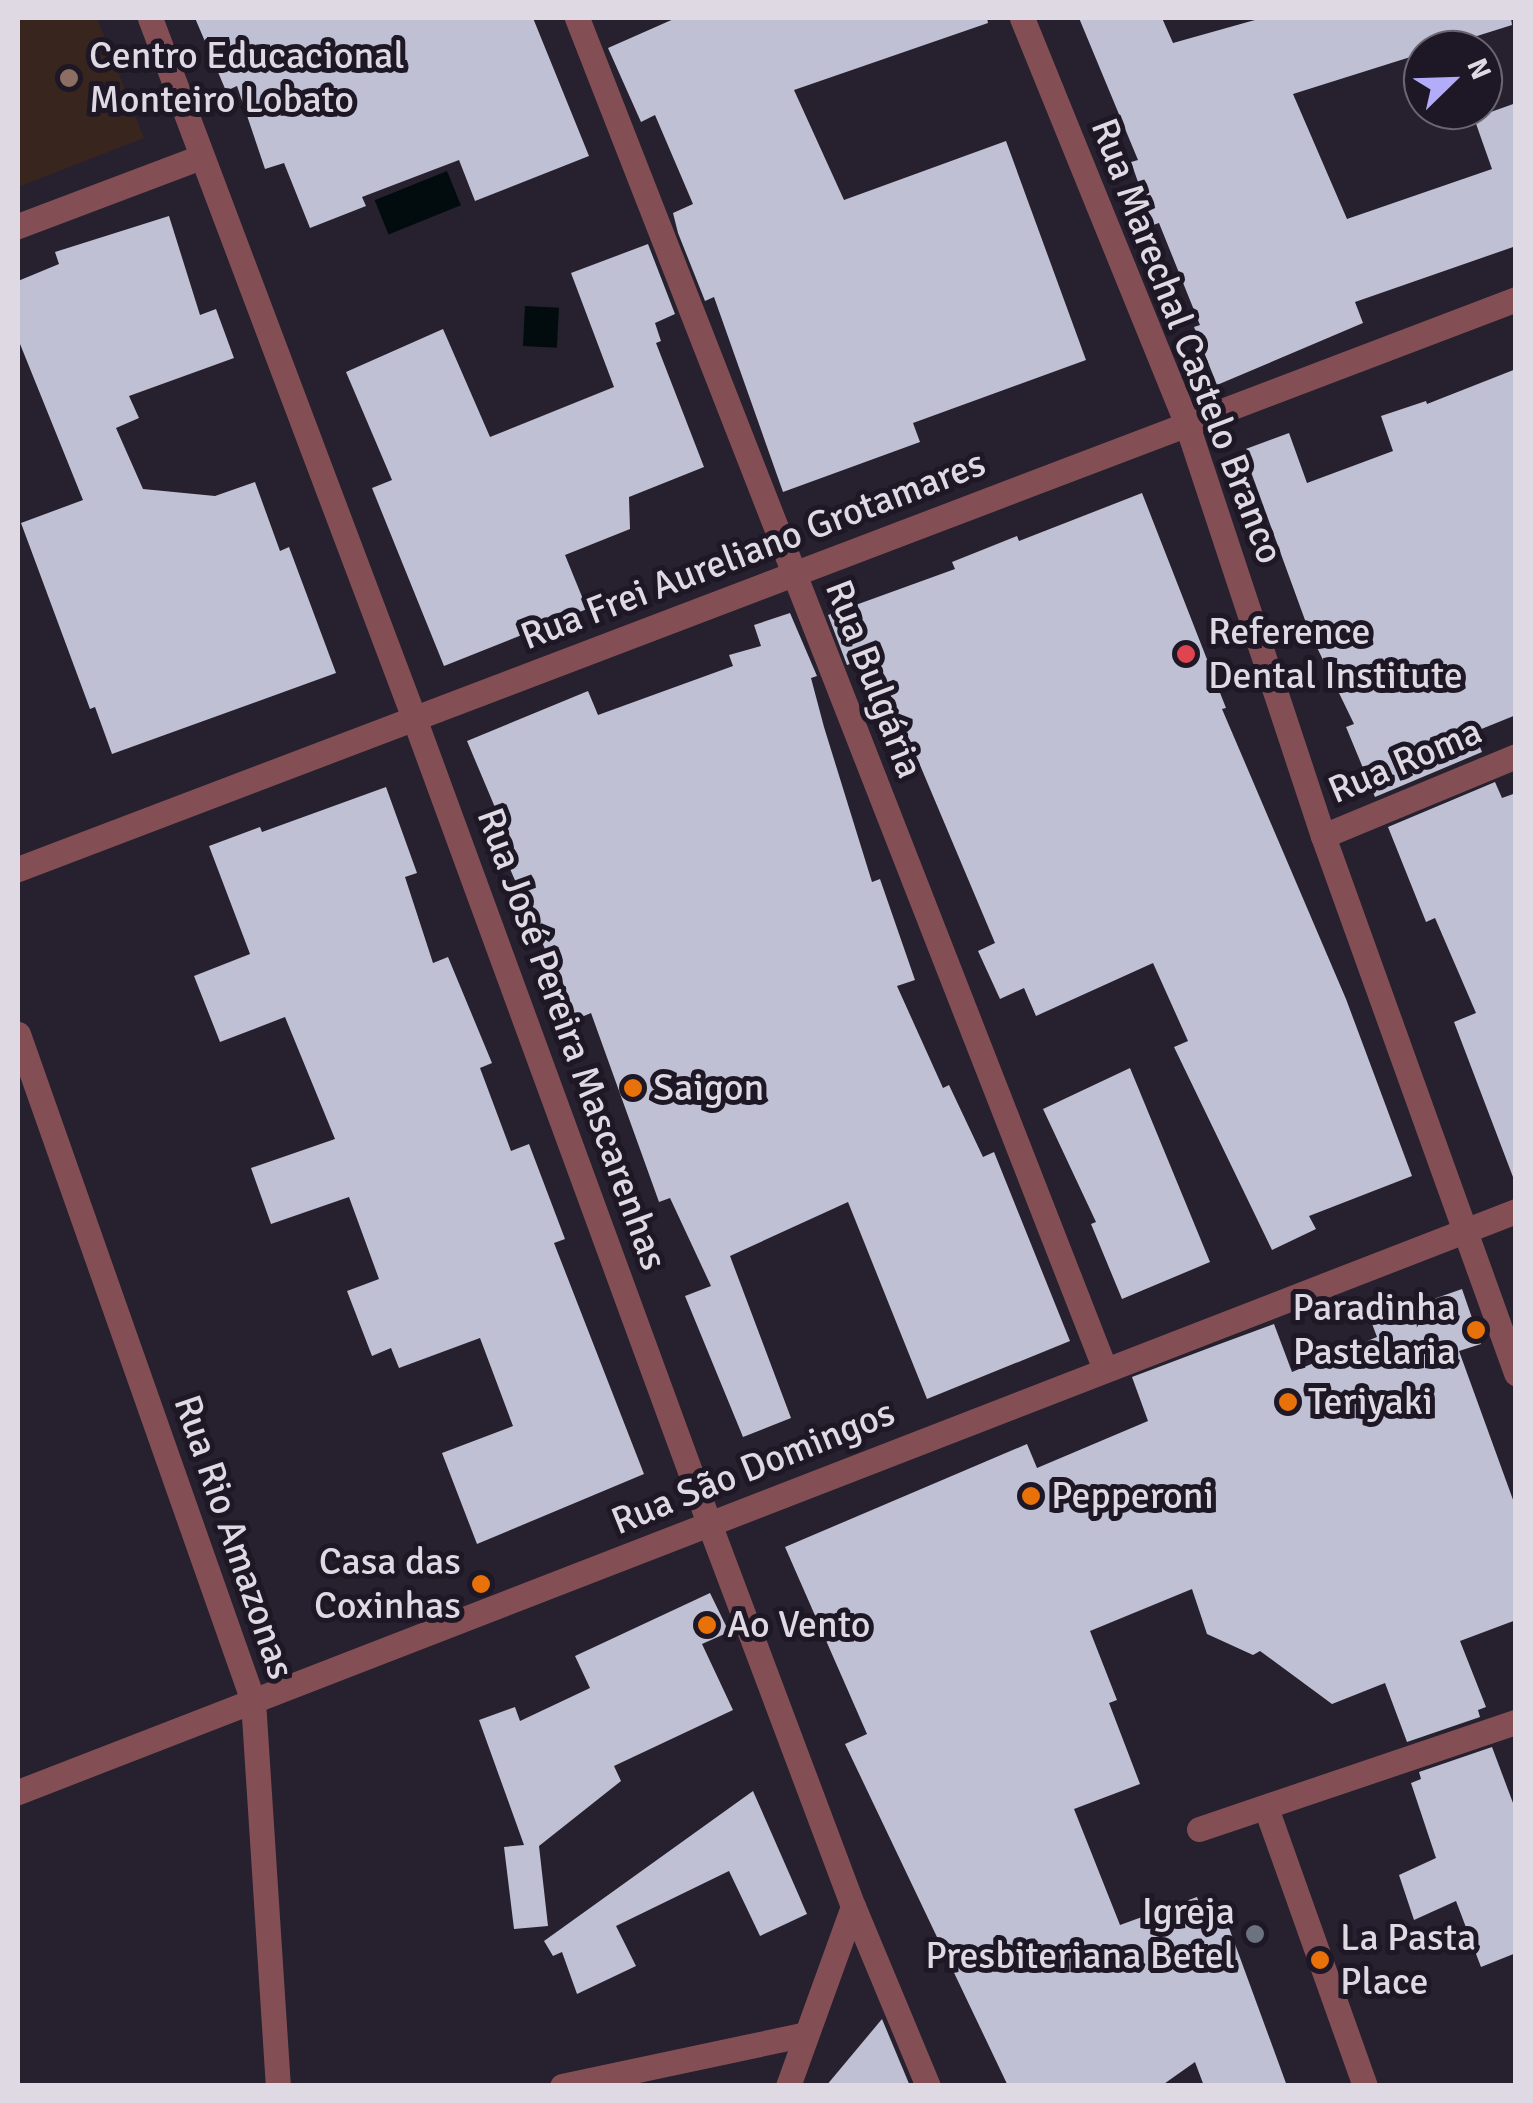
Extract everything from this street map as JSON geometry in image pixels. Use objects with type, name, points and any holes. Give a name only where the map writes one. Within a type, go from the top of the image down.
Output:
[{"type":"street","name":"Rua José Pereira Mascarenhas","points":[[150,18],[414,718],[710,1526],[854,1906],[928,2086]]},
{"type":"street","name":"Rua Bulgária","points":[[577,18],[1104,1368]]},
{"type":"street","name":"Rua Marechal Castelo Branco","points":[[1022,18],[1186,424],[1322,836],[1516,1373]]},
{"type":"street","points":[[18,226],[201,158]]},
{"type":"street","name":"Rua Frei Aureliano Grotamares","points":[[18,870],[1516,299]]},
{"type":"street","name":"Rua Roma","points":[[1322,836],[1516,756]]},
{"type":"street","name":"Rua Rio Amazonas","points":[[18,1034],[253,1701],[278,2086]]},
{"type":"street","name":"Rua São Domingos","points":[[18,1792],[1516,1211]]},
{"type":"street","points":[[1199,1829],[1516,1722]]},
{"type":"street","points":[[1266,1808],[1365,2086]]},
{"type":"street","points":[[788,2086],[854,1906]]},
{"type":"street","points":[[562,2086],[806,2034]]},
{"type":"shaded area","name":"Centro Educacional Monteiro Lobato","points":[[18,18],[97,18],[144,138],[18,187]]},
{"type":"shaded area","points":[[447,171],[461,205],[389,235],[375,200]]},
{"type":"shaded area","points":[[525,306],[559,308],[557,348],[523,346]]},
{"type":"building","points":[[195,18],[533,18],[589,156],[475,201],[459,160],[362,197],[366,206],[310,228],[284,163],[265,169],[237,86],[226,91]]},
{"type":"building","points":[[676,18],[987,18],[988,23],[794,90],[844,200],[1006,141],[1086,360],[913,423],[920,442],[783,492],[714,297],[705,301],[678,233],[673,213],[693,204],[655,115],[641,122],[608,48]]},
{"type":"building","points":[[1079,18],[1162,18],[1173,43],[1262,18],[1511,18],[1512,25],[1496,30],[1403,30],[1403,59],[1293,94],[1347,219],[1492,169],[1478,130],[1503,130],[1503,108],[1516,103],[1516,246],[1355,302],[1363,323],[1217,385],[1194,327],[1200,325],[1159,223],[1153,225],[1131,162],[1138,160]]},
{"type":"building","points":[[169,216],[200,315],[216,309],[234,358],[129,396],[139,418],[116,428],[143,489],[215,496],[255,482],[280,551],[289,547],[336,673],[112,754],[95,707],[90,709],[21,523],[83,500],[18,339],[18,281],[59,264],[55,252]]},
{"type":"building","points":[[648,244],[675,314],[655,323],[661,341],[656,343],[704,467],[629,497],[630,529],[565,555],[587,609],[444,666],[372,488],[392,480],[346,372],[443,329],[490,437],[614,387],[571,273]]},
{"type":"building","points":[[1516,369],[1516,715],[1474,732],[1482,752],[1375,797],[1346,727],[1354,724],[1309,631],[1243,450],[1289,433],[1307,483],[1393,451],[1381,416],[1426,401],[1427,404]]},
{"type":"building","points":[[1142,493],[1226,708],[1222,709],[1346,999],[1412,1176],[1309,1216],[1316,1229],[1272,1250],[1174,1047],[1188,1041],[1153,963],[1036,1016],[1024,988],[1000,999],[978,951],[995,943],[874,656],[847,665],[828,615],[955,569],[952,562],[1017,536],[1019,541]]},
{"type":"building","points":[[790,613],[817,676],[811,678],[824,727],[872,882],[880,879],[915,980],[897,986],[943,1088],[949,1085],[983,1157],[994,1152],[1070,1341],[927,1399],[848,1202],[730,1256],[791,1418],[743,1437],[685,1296],[711,1286],[670,1198],[659,1202],[591,1013],[577,1019],[561,978],[558,979],[504,855],[513,850],[467,741],[588,691],[598,715],[733,666],[729,655],[761,646],[754,625]]},
{"type":"building","points":[[1495,782],[1502,798],[1516,793],[1513,1177],[1454,1022],[1476,1013],[1435,918],[1426,922],[1388,827]]},
{"type":"building","points":[[386,787],[417,873],[405,877],[433,963],[448,957],[492,1063],[480,1068],[511,1151],[529,1144],[565,1239],[554,1243],[644,1474],[477,1544],[442,1453],[513,1426],[480,1338],[399,1368],[391,1348],[372,1356],[347,1291],[379,1279],[349,1197],[271,1224],[251,1168],[335,1139],[285,1017],[220,1042],[194,976],[250,954],[209,846],[260,827],[262,832]]},
{"type":"building","points":[[1130,1068],[1210,1262],[1122,1299],[1091,1224],[1096,1222],[1043,1109]]},
{"type":"building","points":[[1462,1289],[1481,1344],[1459,1351],[1516,1508],[1516,1620],[1460,1641],[1486,1707],[1478,1710],[1480,1717],[1407,1742],[1385,1683],[1332,1704],[1260,1651],[1253,1655],[1207,1634],[1192,1589],[1090,1631],[1117,1700],[1109,1703],[1140,1784],[1074,1809],[1120,1925],[1197,1897],[1205,1921],[1224,1914],[1287,2086],[1204,2086],[1195,2062],[1161,2086],[1008,2086],[845,1744],[867,1734],[785,1547],[1027,1444],[1037,1468],[1148,1421],[1132,1377],[1274,1324],[1292,1372],[1377,1337],[1371,1321]]},
{"type":"building","points":[[710,1593],[729,1632],[702,1644],[733,1710],[614,1766],[621,1781],[539,1846],[548,1926],[514,1929],[504,1847],[524,1845],[479,1720],[515,1707],[520,1721],[590,1688],[575,1656]]},
{"type":"building","points":[[1492,1747],[1516,1811],[1516,1953],[1481,1967],[1456,1901],[1414,1920],[1399,1875],[1436,1858],[1411,1783],[1421,1779],[1419,1772]]},
{"type":"building","points":[[753,1791],[807,1914],[760,1936],[729,1871],[616,1926],[636,1966],[577,1994],[562,1952],[553,1956],[544,1941]]},
{"type":"building","points":[[882,2019],[910,2086],[826,2086]]},
{"type":"place","name":"Centro Educacional Monteiro Lobato","points":[[69,78]]},
{"type":"place","name":"Reference Dental Institute","points":[[1186,654]]},
{"type":"place","name":"Saigon","points":[[633,1088]]},
{"type":"place","name":"Paradinha Pastelaria","points":[[1476,1330]]},
{"type":"place","name":"Teriyaki","points":[[1288,1402]]},
{"type":"place","name":"Pepperoni","points":[[1031,1496]]},
{"type":"place","name":"Casa das Coxinhas","points":[[481,1584]]},
{"type":"place","name":"Ao Vento","points":[[707,1625]]},
{"type":"place","name":"Igreja Presbiteriana Betel","points":[[1255,1934]]},
{"type":"place","name":"La Pasta Place","points":[[1320,1960]]}]
